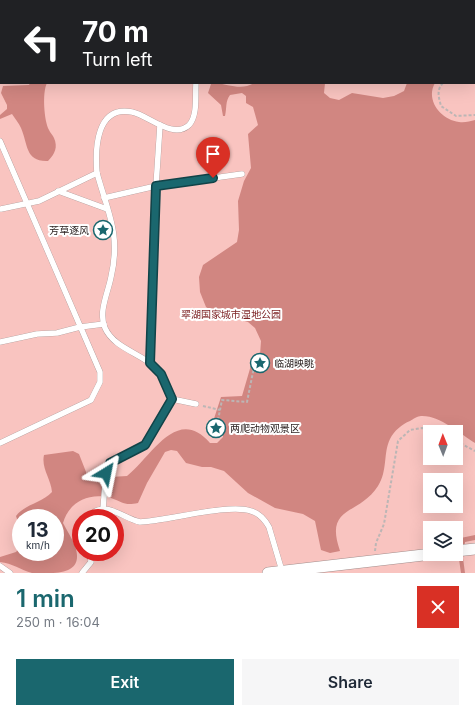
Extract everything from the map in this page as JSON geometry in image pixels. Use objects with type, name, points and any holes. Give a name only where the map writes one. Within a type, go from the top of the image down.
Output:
[{"type":"street","points":[[463,550],[475,549]]},
{"type":"street","points":[[268,573],[423,555]]},
{"type":"lane","points":[[172,399],[161,374],[150,363],[113,338],[104,324],[103,307],[111,278],[116,246],[115,233],[97,173],[97,143],[101,128],[107,118],[120,112],[131,112],[160,125],[178,129],[190,125],[193,119],[196,84]]},
{"type":"lane","points":[[150,363],[156,186],[160,125]]},
{"type":"lane","points":[[0,141],[100,372],[100,382],[91,400],[0,443]]},
{"type":"lane","points":[[1,209],[39,201],[97,173]]},
{"type":"lane","points":[[104,198],[156,186],[242,174]]},
{"type":"lane","points":[[58,191],[107,209]]},
{"type":"lane","points":[[0,342],[37,334],[57,333],[80,327],[104,324]]},
{"type":"lane","points":[[172,399],[196,404]]},
{"type":"lane","points":[[103,509],[106,473],[110,463],[145,445],[172,399]]},
{"type":"lane","points":[[124,516],[140,522],[223,510],[250,510],[266,521],[282,571]]},
{"type":"lane","points":[[82,573],[91,561]]},
{"type":"lane","points":[[0,566],[10,573]]},
{"type":"path","points":[[442,84],[438,94],[441,106],[456,116],[475,115]]},
{"type":"path","points":[[216,430],[222,400],[247,402],[255,362]]},
{"type":"path","points":[[196,404],[220,410]]},
{"type":"path","points":[[375,561],[376,544],[384,524],[398,441],[410,430],[423,428]]},
{"type":"path","points":[[463,445],[475,451]]},
{"type":"green space","name":"翠湖国家城市湿地公园","points":[[0,84],[475,84],[475,573],[0,573]]},
{"type":"shaded area","points":[[46,84],[44,93],[45,114],[47,126],[54,137],[56,144],[54,153],[48,161],[35,159],[31,155],[28,151],[20,126],[12,114],[0,119],[0,115],[7,109],[7,105],[1,93],[3,86]]},
{"type":"shaded area","points":[[211,84],[244,87],[252,84],[325,84],[324,93],[330,98],[339,100],[352,93],[383,98],[394,96],[404,91],[407,84],[434,84],[432,89],[433,102],[441,113],[452,120],[459,122],[475,120],[475,443],[463,435],[463,425],[448,425],[435,419],[418,416],[401,426],[394,433],[388,444],[383,474],[378,486],[370,496],[346,512],[340,518],[336,536],[340,551],[330,553],[321,550],[315,521],[303,514],[275,508],[248,493],[224,471],[211,467],[202,467],[186,463],[177,451],[171,450],[165,452],[147,483],[138,503],[126,504],[111,498],[95,496],[81,500],[75,504],[70,509],[64,521],[64,509],[24,509],[48,496],[52,492],[43,460],[44,455],[73,451],[79,454],[88,477],[127,476],[156,447],[176,431],[187,429],[198,433],[210,443],[217,443],[223,437],[223,433],[210,431],[221,397],[242,396],[254,355],[260,355],[261,341],[255,328],[248,322],[238,319],[233,312],[212,311],[206,307],[200,292],[199,277],[203,265],[237,242],[239,230],[238,201],[244,181],[251,168],[248,134],[258,125],[253,107],[246,103],[246,96],[242,93],[230,95],[228,98],[225,116],[223,116],[221,105],[208,93]]},
{"type":"shaded area","points":[[64,525],[72,539],[72,561],[77,561],[75,565],[67,571],[55,573],[32,573],[0,562],[0,557],[12,553],[12,561],[64,561]]},
{"type":"shaded area","points":[[475,535],[475,540],[465,542],[463,558],[463,538]]},
{"type":"shaded area","points":[[463,558],[465,573],[461,573],[459,561],[463,561]]},
{"type":"place","name":"芳草逐风","points":[[103,230]]},
{"type":"place","name":"临湖映眺","points":[[260,363]]},
{"type":"place","name":"两爬动物观景区","points":[[216,428]]},
{"type":"route","points":[[106,473],[110,463],[116,458],[140,449],[145,445],[150,439],[172,399],[161,374],[156,367],[150,363],[156,186],[213,178]]}]
